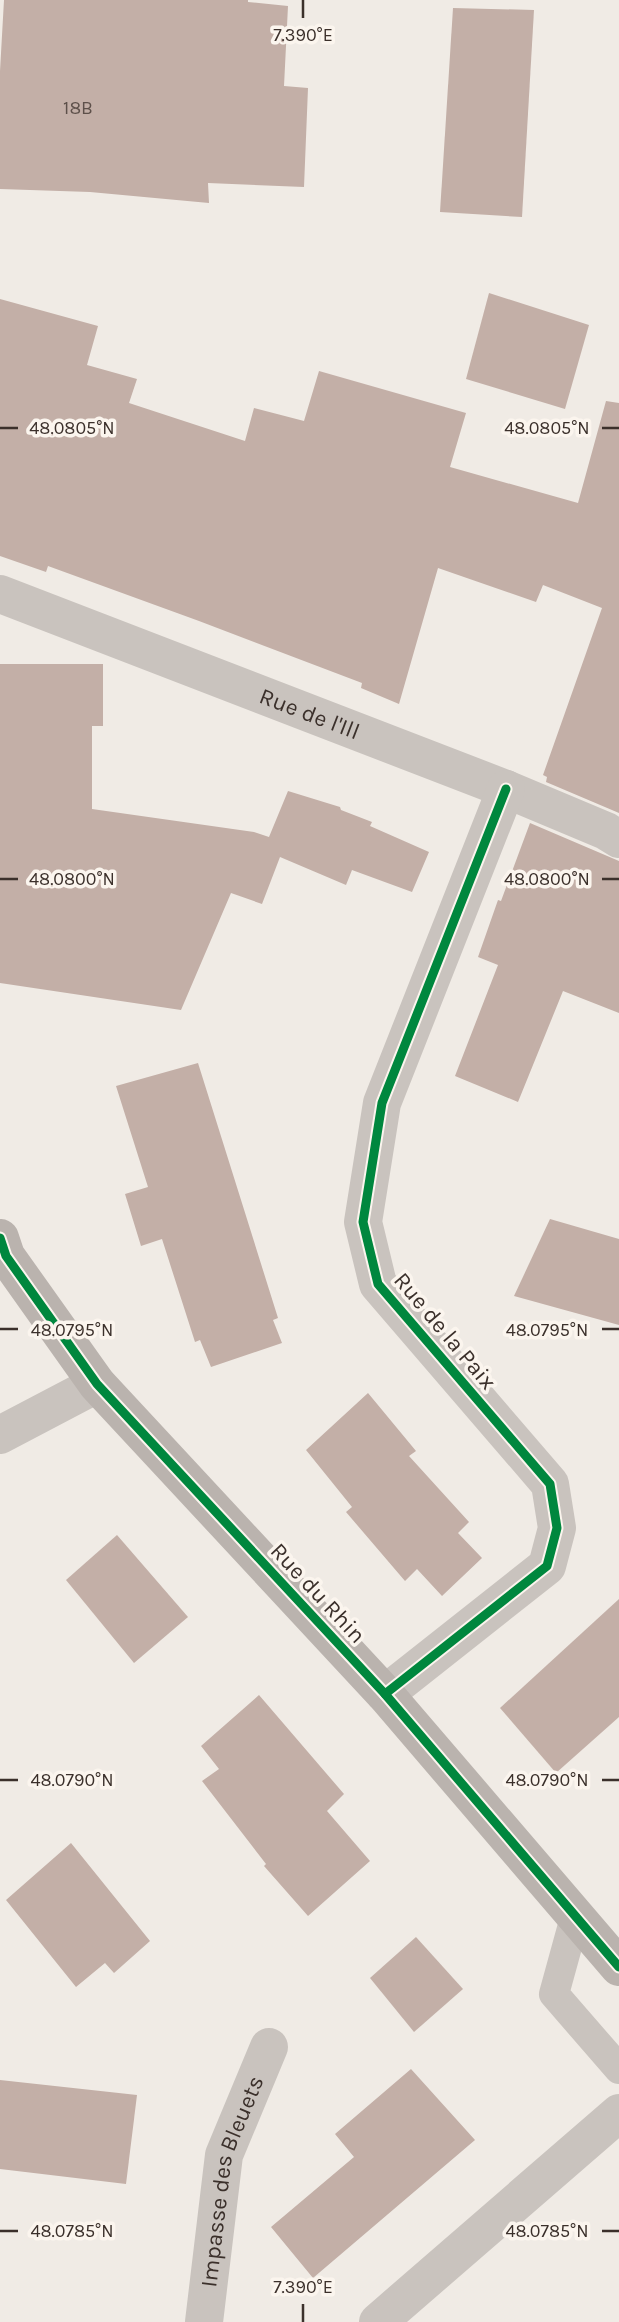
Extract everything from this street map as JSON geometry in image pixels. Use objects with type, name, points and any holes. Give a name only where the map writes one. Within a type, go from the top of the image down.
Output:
[{"type":"street","name":"Rue de l'Ill","points":[[0,594],[506,789],[619,839]]},
{"type":"street","name":"Rue de la Paix","points":[[385,1693],[547,1566],[558,1528],[550,1485],[378,1284],[363,1222],[382,1103],[506,789]]},
{"type":"street","name":"Rue du Rhin","points":[[2,1253],[97,1384],[385,1693],[619,1967]]},
{"type":"street","points":[[0,1435],[97,1384]]},
{"type":"street","name":"Impasse des Bleuets","points":[[204,2322],[224,2155],[270,2047]]},
{"type":"street","points":[[378,2322],[619,2113]]},
{"type":"lane","points":[[576,1914],[554,1994],[619,2069]]},
{"type":"building","points":[[4,0],[248,0],[288,6],[284,86],[308,88],[304,187],[208,183],[209,203],[90,192],[0,189],[0,71]]},
{"type":"building","points":[[453,8],[534,10],[522,217],[440,212]]},
{"type":"building","points":[[489,293],[589,325],[565,409],[466,379]]},
{"type":"building","points":[[0,299],[98,326],[87,365],[137,379],[129,403],[245,441],[254,408],[304,421],[319,371],[466,413],[450,467],[578,503],[606,401],[619,403],[619,813],[546,782],[547,777],[543,775],[602,608],[543,585],[536,602],[438,568],[399,704],[361,688],[362,683],[199,621],[48,566],[46,572],[0,556]]},
{"type":"building","points":[[0,664],[103,664],[103,726],[92,726],[92,809],[254,832],[269,837],[288,791],[340,807],[341,810],[372,822],[370,826],[429,852],[412,892],[352,870],[346,885],[280,857],[262,904],[231,893],[181,1010],[0,983]]},
{"type":"building","points":[[530,823],[619,861],[619,1013],[563,991],[518,1102],[455,1076],[498,965],[478,957]]},
{"type":"building","points":[[198,1063],[278,1318],[273,1320],[282,1343],[211,1367],[200,1340],[195,1342],[162,1239],[141,1246],[125,1194],[148,1187],[116,1086]]},
{"type":"building","points":[[550,1219],[619,1239],[619,1325],[514,1296]]},
{"type":"building","points":[[368,1393],[416,1451],[409,1456],[469,1522],[458,1533],[482,1558],[442,1596],[417,1569],[405,1581],[346,1512],[352,1507],[306,1450]]},
{"type":"building","points":[[117,1535],[188,1617],[134,1663],[66,1580]]},
{"type":"building","points":[[619,1599],[619,1717],[556,1773],[500,1708]]},
{"type":"building","points":[[259,1695],[344,1794],[327,1811],[370,1861],[308,1916],[264,1866],[266,1864],[202,1781],[219,1769],[201,1746]]},
{"type":"building","points":[[71,1843],[150,1941],[114,1973],[105,1963],[76,1987],[6,1900]]},
{"type":"building","points":[[416,1937],[463,1989],[414,2032],[370,1978]]},
{"type":"building","points":[[411,2069],[475,2140],[313,2278],[271,2227],[354,2157],[335,2134]]},
{"type":"building","points":[[0,2080],[137,2095],[126,2184],[0,2169]]},
{"type":"cycle path","points":[[385,1694],[547,1566],[557,1528],[550,1484],[378,1284],[363,1222],[382,1103],[506,789]]},
{"type":"cycle path","points":[[0,1238],[6,1256],[97,1384],[385,1694],[619,1967]]}]
